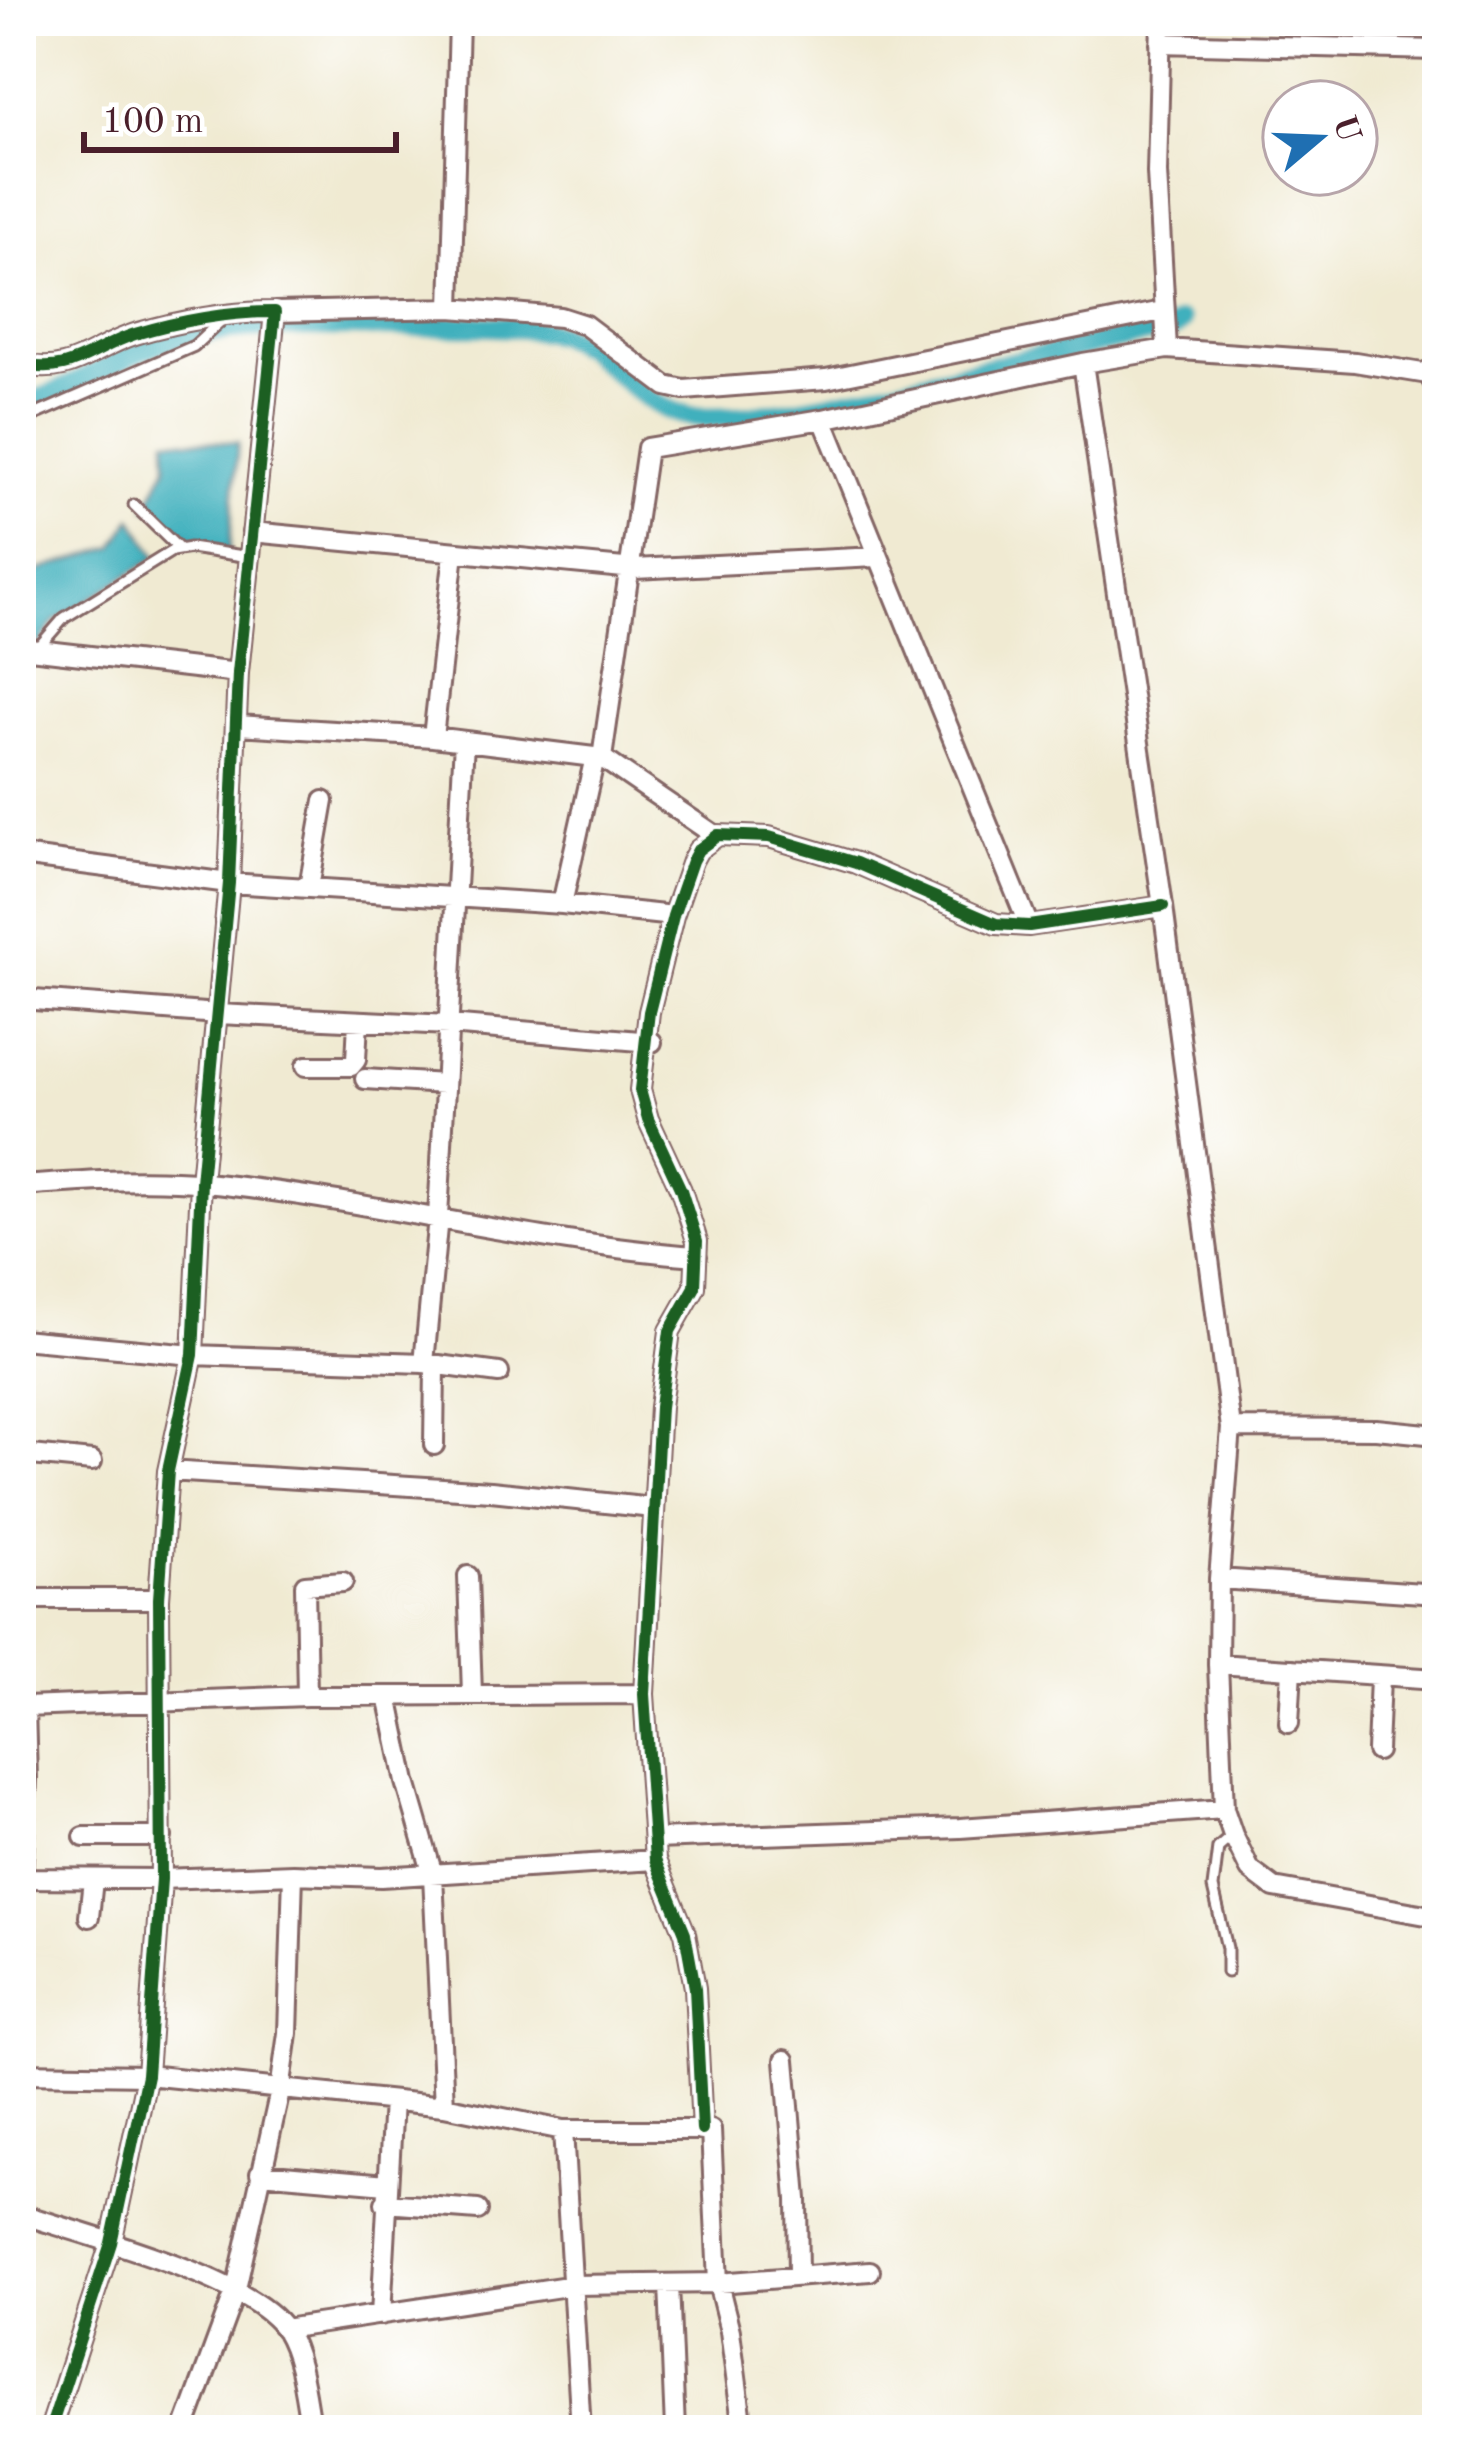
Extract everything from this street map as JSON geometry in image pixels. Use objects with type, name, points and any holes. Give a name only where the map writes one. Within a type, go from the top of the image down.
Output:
[{"type":"street","points":[[451,308],[459,21]]},
{"type":"street","points":[[1161,21],[1157,173],[1167,349]]},
{"type":"street","points":[[1160,43],[1437,50]]},
{"type":"street","points":[[21,364],[61,369],[129,336],[190,321],[275,312],[451,308],[571,319],[602,335],[653,379],[684,390],[826,379],[1162,311]]},
{"type":"street","points":[[50,2430],[111,2243],[147,2074],[161,1879],[159,1600],[168,1471],[193,1355],[201,1182],[229,883],[238,673],[275,312]]},
{"type":"street","points":[[562,904],[598,757],[632,569],[647,448],[824,418],[1167,349],[1355,362],[1434,374]]},
{"type":"street","points":[[1083,363],[1163,906],[1231,1428],[1219,1580],[1224,1809],[1250,1870],[1274,1888],[1437,1917]]},
{"type":"street","points":[[824,418],[1029,926]]},
{"type":"street","points":[[252,532],[632,569],[877,557]]},
{"type":"street","points":[[433,737],[454,553]]},
{"type":"street","points":[[29,649],[238,673]]},
{"type":"street","points":[[238,725],[433,737],[598,757],[716,836],[769,837],[856,863],[980,920],[1029,926],[1163,906]]},
{"type":"street","points":[[434,1445],[429,1365],[464,741]]},
{"type":"street","points":[[309,887],[324,800]]},
{"type":"street","points":[[702,2130],[689,1951],[655,1850],[644,1694],[653,1508],[670,1331],[691,1300],[697,1240],[642,1100],[673,916],[692,861],[716,836]]},
{"type":"street","points":[[21,856],[229,883],[562,904],[673,916]]},
{"type":"street","points":[[21,999],[649,1041]]},
{"type":"street","points":[[306,1066],[351,1066],[356,1060],[358,1021]]},
{"type":"street","points":[[365,1079],[444,1084]]},
{"type":"street","points":[[21,1186],[201,1182],[438,1217],[570,1244],[697,1256]]},
{"type":"street","points":[[21,1339],[193,1355],[429,1365],[499,1373]]},
{"type":"street","points":[[1231,1428],[1376,1429],[1437,1435]]},
{"type":"street","points":[[21,1454],[92,1461]]},
{"type":"street","points":[[168,1471],[491,1491],[653,1508]]},
{"type":"street","points":[[468,1576],[472,1694]]},
{"type":"street","points":[[1219,1580],[1437,1594]]},
{"type":"street","points":[[307,1696],[305,1585],[343,1582]]},
{"type":"street","points":[[21,1599],[159,1600]]},
{"type":"street","points":[[1218,1664],[1437,1678]]},
{"type":"street","points":[[1289,1723],[1292,1669]]},
{"type":"street","points":[[1377,1751],[1380,1677]]},
{"type":"street","points":[[644,1694],[307,1696],[23,1707],[27,1779],[21,1878],[433,1875],[655,1850],[1224,1809]]},
{"type":"street","points":[[388,1696],[433,1875],[444,2106]]},
{"type":"street","points":[[84,1837],[162,1837]]},
{"type":"street","points":[[184,2430],[236,2289],[280,2091],[288,2033],[293,1874]]},
{"type":"street","points":[[89,1916],[93,1880]]},
{"type":"street","points":[[785,2060],[798,2275]]},
{"type":"street","points":[[21,2073],[147,2074],[444,2106],[563,2130],[711,2130],[718,2283],[730,2331],[743,2430]]},
{"type":"street","points":[[381,2314],[393,2101]]},
{"type":"street","points":[[563,2130],[581,2430]]},
{"type":"street","points":[[260,2173],[478,2210]]},
{"type":"street","points":[[21,2214],[236,2289],[284,2329],[297,2362],[311,2430]]},
{"type":"street","points":[[284,2329],[574,2285],[718,2283],[870,2271]]},
{"type":"street","points":[[669,2284],[675,2430]]},
{"type":"lane","points":[[21,421],[194,346],[225,317]]},
{"type":"lane","points":[[134,505],[179,549]]},
{"type":"lane","points":[[29,649],[64,618],[179,549],[250,557]]},
{"type":"lane","points":[[1227,1972],[1227,1948],[1213,1887],[1218,1848],[1233,1835]]},
{"type":"water","points":[[166,439],[238,443],[229,552],[189,544],[156,511],[146,508],[167,466]]},
{"type":"water","points":[[132,518],[157,557],[56,620],[40,643],[21,645],[21,576],[114,547]]},
{"type":"waterway","points":[[21,405],[152,346],[196,334],[275,327],[483,326],[566,337],[657,404],[678,413],[731,417],[853,399],[1181,322]]},
{"type":"cycle path","points":[[21,364],[54,367],[152,329],[275,312],[238,673],[229,883],[201,1182],[193,1355],[168,1471],[159,1599],[161,1879],[147,2075],[111,2243],[50,2430]]},
{"type":"cycle path","points":[[702,2130],[695,1988],[685,1933],[655,1860],[644,1694],[660,1407],[670,1331],[695,1287],[697,1241],[640,1090],[649,1012],[692,861],[718,835],[769,837],[856,863],[996,924],[1029,926],[1163,906]]}]
